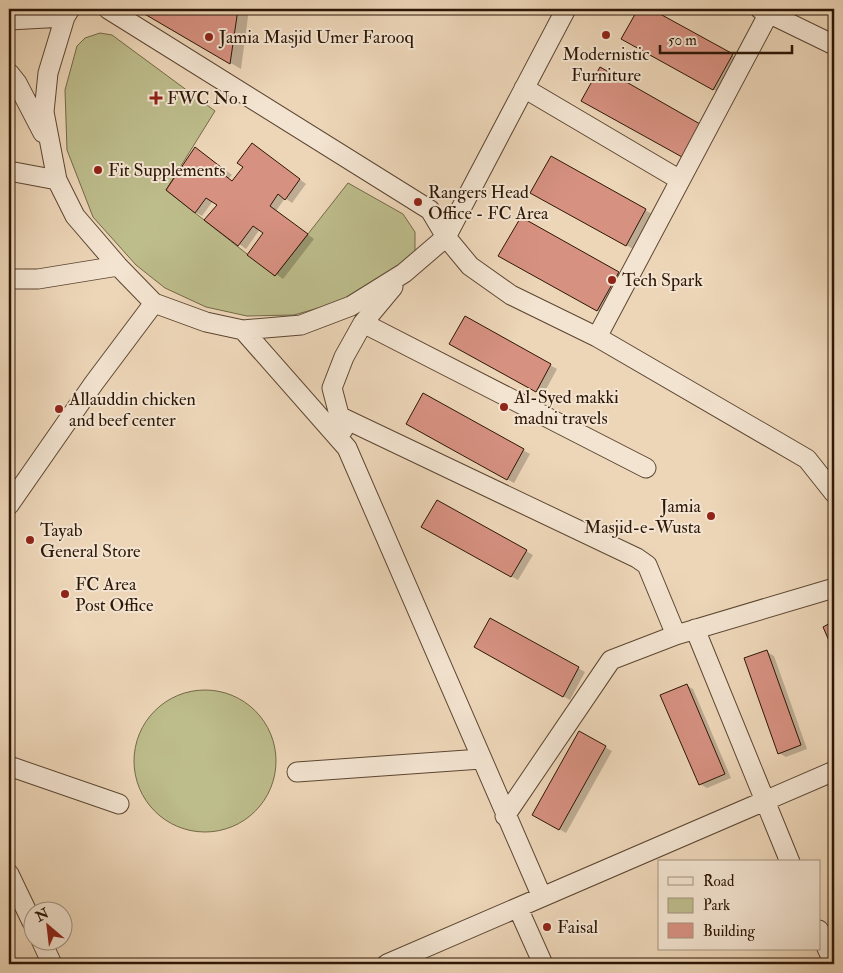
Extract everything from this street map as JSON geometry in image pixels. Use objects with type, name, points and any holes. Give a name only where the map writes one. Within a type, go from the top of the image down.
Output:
[{"type":"street","points":[[108,9],[430,210],[446,237],[470,266],[511,295],[597,336],[807,459],[834,493]]},
{"type":"street","points":[[9,20],[67,13],[48,73],[44,112],[56,180],[75,216],[118,266],[154,302],[206,322],[243,330],[301,325],[351,306],[404,273],[446,237],[566,9]]},
{"type":"street","points":[[597,336],[680,180],[764,11],[834,45]]},
{"type":"street","points":[[9,73],[17,83],[48,143]]},
{"type":"street","points":[[524,88],[680,180]]},
{"type":"street","points":[[9,171],[56,180]]},
{"type":"street","points":[[9,279],[38,279],[118,266]]},
{"type":"street","points":[[404,273],[363,323],[344,357],[332,388],[341,417],[347,448],[505,816],[542,897]]},
{"type":"street","points":[[9,505],[94,383],[154,302]]},
{"type":"street","points":[[363,323],[646,468]]},
{"type":"street","points":[[243,330],[347,448]]},
{"type":"street","points":[[341,417],[637,558],[647,565],[676,635]]},
{"type":"street","points":[[505,816],[611,660],[676,635],[834,588]]},
{"type":"street","points":[[695,629],[789,860]]},
{"type":"street","points":[[298,772],[481,759]]},
{"type":"street","points":[[9,766],[119,804]]},
{"type":"street","points":[[387,964],[419,958],[542,897],[834,773]]},
{"type":"street","points":[[9,874],[22,901]]},
{"type":"street","points":[[518,908],[543,964]]},
{"type":"street","points":[[820,932],[834,964]]},
{"type":"street","points":[[46,950],[52,964]]},
{"type":"green space","points":[[100,33],[112,35],[215,111],[166,190],[275,276],[348,183],[403,214],[415,232],[415,252],[400,272],[336,303],[294,315],[247,316],[206,307],[165,288],[136,265],[93,217],[67,150],[65,90],[77,46],[85,38]]},
{"type":"green space","points":[[205,690],[232,696],[244,702],[255,711],[264,722],[270,734],[276,761],[270,788],[264,800],[255,811],[244,820],[232,826],[205,832],[178,826],[166,820],[155,811],[146,800],[140,788],[134,761],[140,734],[146,722],[155,711],[166,702],[178,696]]},
{"type":"building","name":"Jamia Masjid Umer Farooq","points":[[136,9],[238,9],[230,64]]},
{"type":"building","points":[[638,9],[651,9],[733,54],[713,90],[621,39]]},
{"type":"building","points":[[600,67],[700,124],[682,157],[581,101]]},
{"type":"building","points":[[252,143],[300,179],[285,200],[278,194],[270,206],[308,234],[275,276],[247,255],[263,233],[253,226],[238,246],[204,220],[217,205],[206,198],[195,213],[166,190],[195,147],[226,171],[223,174],[232,181],[243,167],[237,163]]},
{"type":"building","points":[[551,156],[646,209],[626,246],[530,193]]},
{"type":"building","points":[[521,217],[619,272],[597,311],[498,256]]},
{"type":"building","points":[[465,316],[551,364],[536,392],[449,344]]},
{"type":"building","points":[[423,393],[524,449],[507,480],[406,424]]},
{"type":"building","points":[[437,500],[527,550],[511,577],[421,527]]},
{"type":"building","points":[[490,618],[579,667],[563,697],[474,647]]},
{"type":"building","points":[[834,621],[834,652],[823,627]]},
{"type":"building","points":[[767,650],[801,745],[778,754],[744,658]]},
{"type":"building","points":[[687,684],[725,774],[699,785],[660,695]]},
{"type":"building","points":[[579,731],[606,746],[559,830],[532,815]]},
{"type":"place","name":"Modernistic Furniture","points":[[606,35]]},
{"type":"place","name":"Jamia Masjid Umer Farooq","points":[[209,37]]},
{"type":"place","name":"FWC No 1","points":[[156,98]]},
{"type":"place","name":"Fit Supplements","points":[[98,170]]},
{"type":"place","name":"Rangers Head Office - FC Area","points":[[418,202]]},
{"type":"place","name":"Tech Spark","points":[[612,280]]},
{"type":"place","name":"Al-Syed makki madni travels","points":[[504,407]]},
{"type":"place","name":"Allauddin chicken and beef center","points":[[59,409]]},
{"type":"place","name":"Jamia Masjid-e-Wusta","points":[[711,516]]},
{"type":"place","name":"Tayab General Store","points":[[30,540]]},
{"type":"place","name":"FC Area Post Office","points":[[65,594]]},
{"type":"place","name":"Faisal","points":[[547,927]]}]
